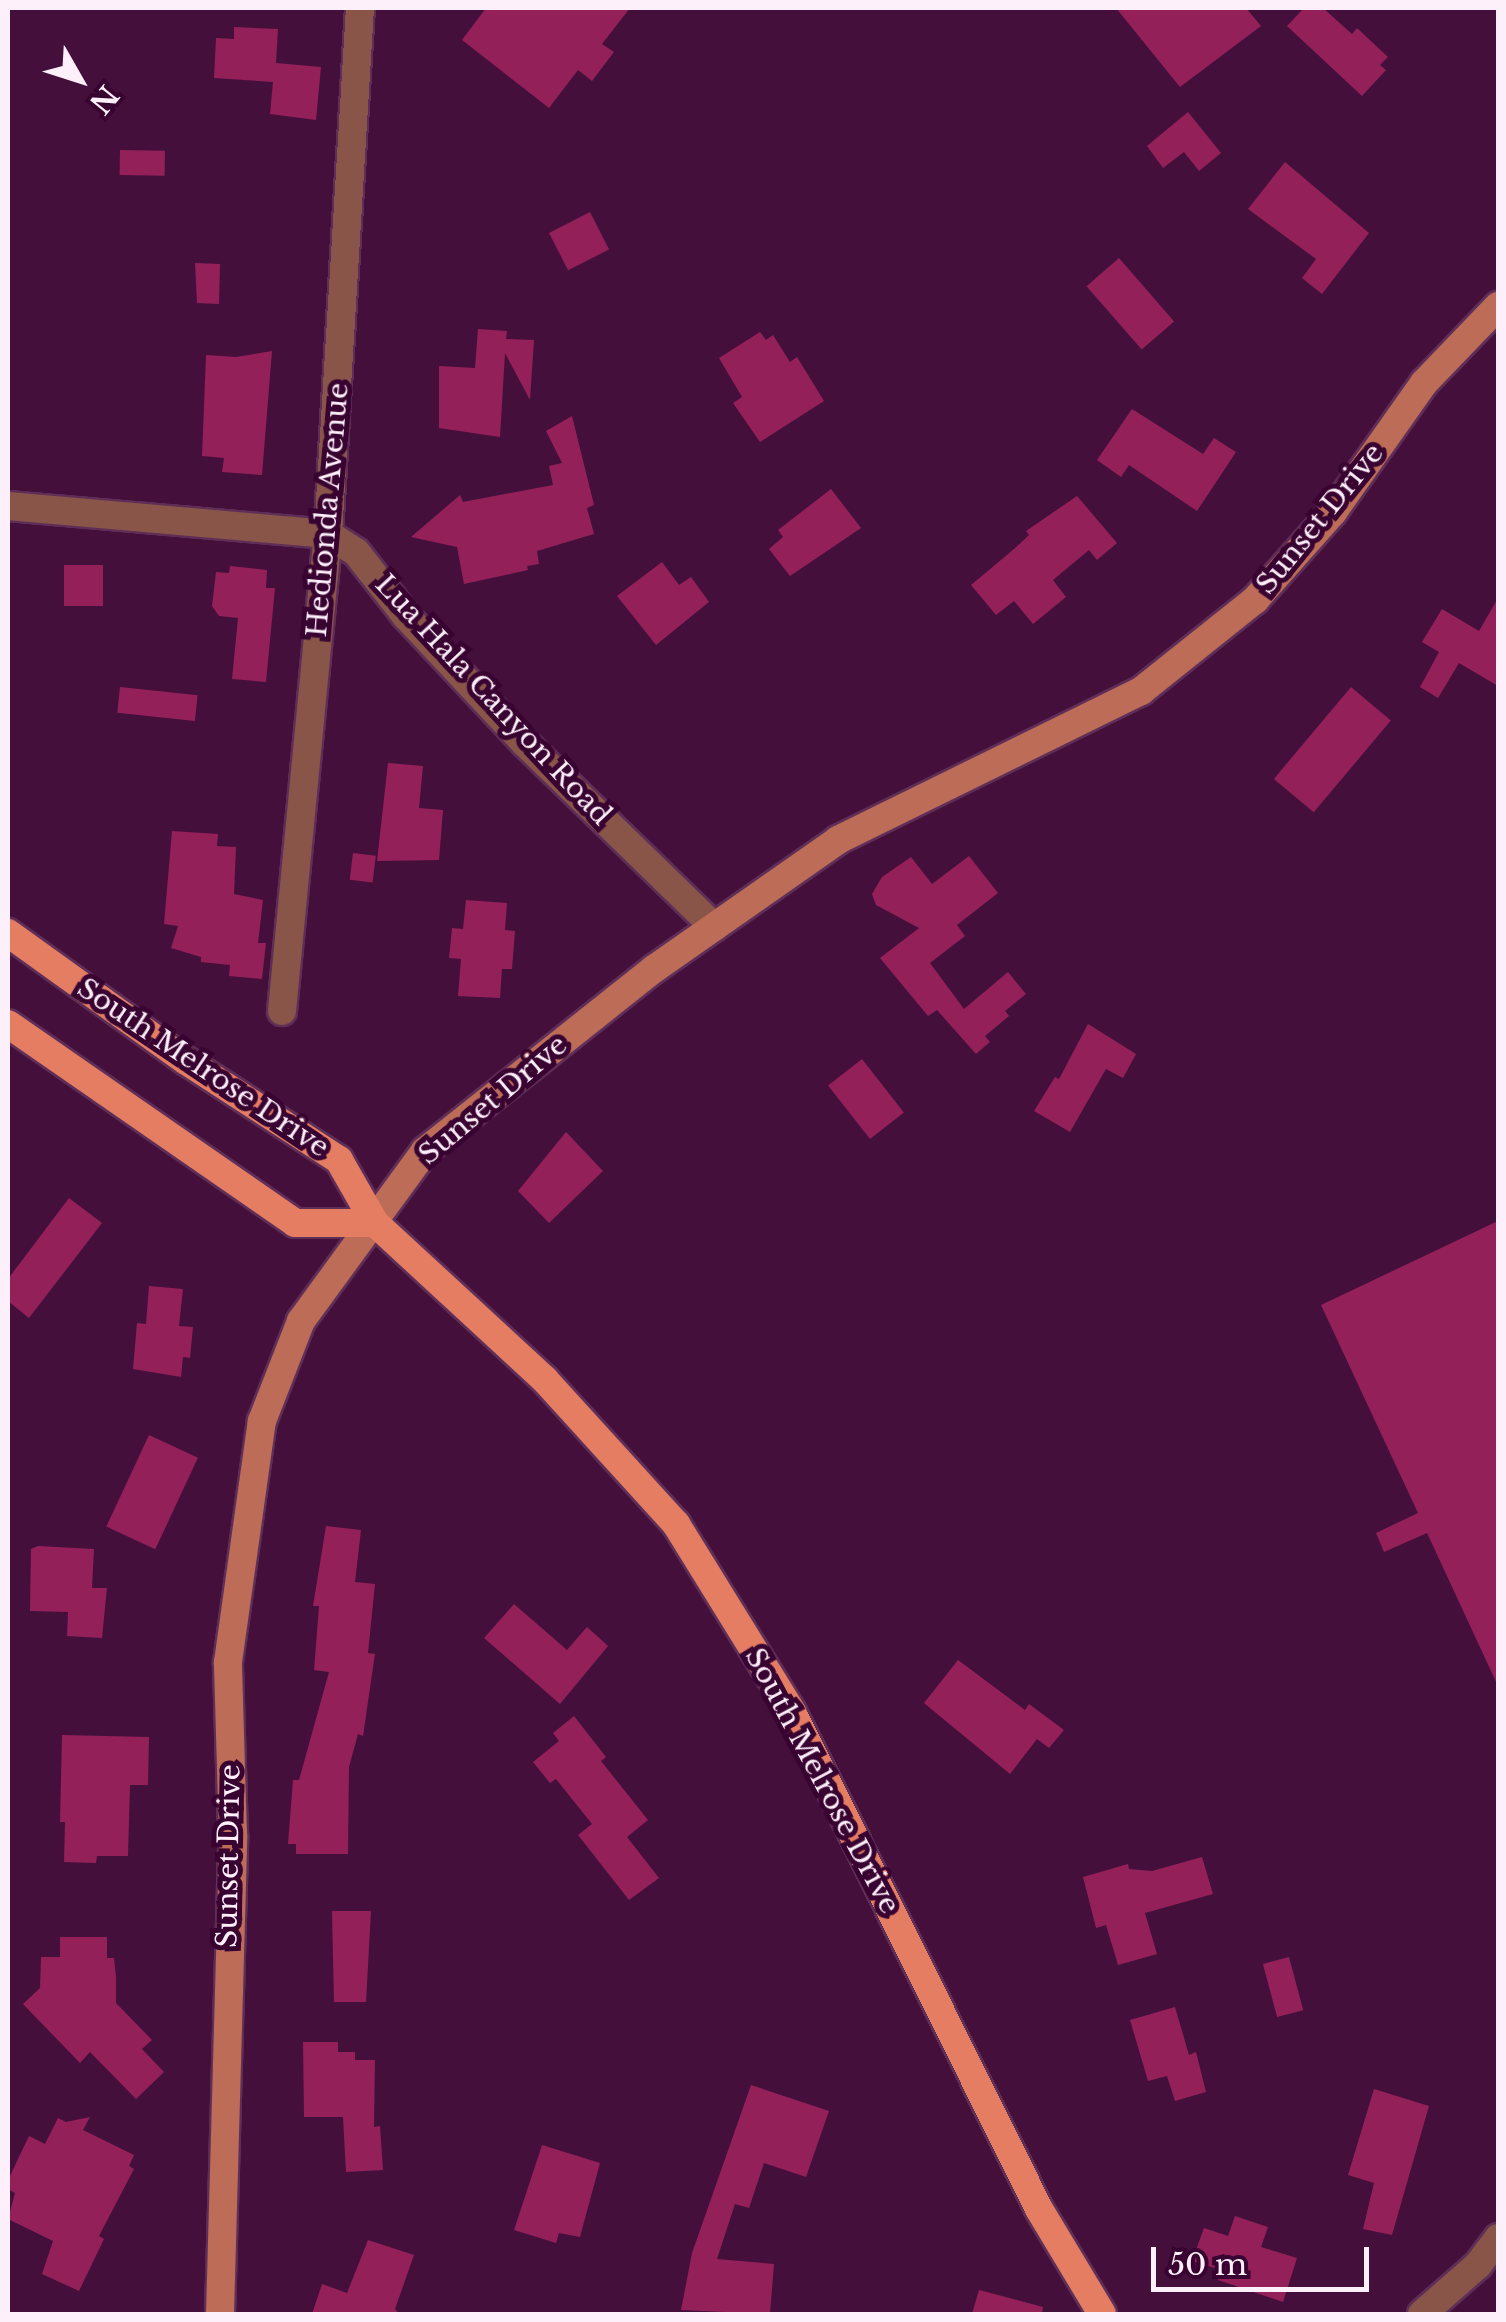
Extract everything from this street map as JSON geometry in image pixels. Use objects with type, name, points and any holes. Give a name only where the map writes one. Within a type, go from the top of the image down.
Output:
[{"type":"main road","name":"Sunset Drive","points":[[220,2314],[233,1834],[228,1662],[241,1547],[262,1421],[301,1322],[425,1151],[714,926],[838,840],[1142,691],[1255,600],[1333,512],[1424,383],[1498,306]]},
{"type":"main road","name":"South Melrose Drive","points":[[8,933],[185,1060],[339,1160],[374,1223],[544,1380],[676,1524],[792,1712],[1039,2209],[1102,2314]]},
{"type":"main road","points":[[8,1024],[295,1222],[374,1223]]},
{"type":"street","name":"Hedionda Avenue","points":[[282,1011],[328,534],[360,8]]},
{"type":"street","points":[[8,506],[328,534]]},
{"type":"street","name":"Lua Hala Canyon Road","points":[[328,534],[356,552],[406,616],[525,743],[714,926]]},
{"type":"street","points":[[1422,2314],[1478,2265],[1498,2238]]},
{"type":"building","points":[[486,8],[630,8],[602,44],[614,52],[592,81],[578,70],[549,108],[462,40]]},
{"type":"building","points":[[1116,8],[1246,8],[1261,26],[1180,87]]},
{"type":"building","points":[[1304,8],[1323,8],[1352,34],[1357,28],[1388,57],[1380,65],[1386,70],[1362,96],[1287,26]]},
{"type":"building","points":[[234,27],[278,29],[276,63],[321,67],[316,120],[270,114],[273,82],[214,78],[216,38],[234,39]]},
{"type":"building","points":[[1188,112],[1221,153],[1199,171],[1184,152],[1163,168],[1147,146]]},
{"type":"building","points":[[120,150],[165,151],[165,176],[120,175]]},
{"type":"building","points":[[1285,162],[1369,233],[1322,294],[1302,278],[1316,259],[1248,209]]},
{"type":"building","points":[[590,212],[609,249],[568,270],[549,233]]},
{"type":"building","points":[[1119,258],[1174,321],[1142,350],[1087,286]]},
{"type":"building","points":[[195,263],[220,264],[219,304],[197,303]]},
{"type":"building","points":[[478,329],[507,331],[506,339],[534,340],[530,400],[505,353],[500,437],[439,428],[439,366],[475,368]]},
{"type":"building","points":[[760,332],[766,340],[773,335],[790,362],[797,357],[824,401],[760,442],[733,403],[742,397],[719,358]]},
{"type":"building","points":[[272,351],[262,475],[222,472],[224,458],[202,456],[206,355],[236,357]]},
{"type":"building","points":[[1132,409],[1203,454],[1214,438],[1236,452],[1197,511],[1129,465],[1121,477],[1097,460]]},
{"type":"building","points":[[572,416],[594,505],[587,508],[594,534],[537,551],[539,564],[527,566],[528,570],[464,584],[457,547],[411,537],[460,495],[463,502],[553,485],[549,466],[562,463],[546,431]]},
{"type":"building","points":[[831,489],[861,528],[790,576],[769,549],[783,537],[778,530]]},
{"type":"building","points":[[1077,496],[1117,543],[1097,560],[1089,550],[1053,580],[1066,597],[1033,624],[1014,601],[996,615],[971,585],[1029,535],[1026,531]]},
{"type":"building","points":[[662,562],[679,585],[691,577],[709,602],[656,645],[617,596]]},
{"type":"building","points":[[64,565],[103,565],[103,606],[64,606]]},
{"type":"building","points":[[230,566],[267,570],[266,588],[275,588],[266,682],[232,679],[238,618],[219,616],[212,606],[216,572],[229,573]]},
{"type":"building","points":[[1498,598],[1498,686],[1459,663],[1438,698],[1420,687],[1439,652],[1422,642],[1442,609],[1479,631]]},
{"type":"building","points":[[120,687],[198,695],[195,721],[117,713]]},
{"type":"building","points":[[1351,687],[1391,720],[1314,812],[1274,779]]},
{"type":"building","points":[[388,763],[423,766],[419,808],[443,810],[439,860],[377,861]]},
{"type":"building","points":[[172,831],[218,834],[217,846],[236,847],[234,894],[263,900],[258,943],[266,943],[262,979],[229,976],[230,965],[201,962],[201,957],[171,948],[178,926],[164,924]]},
{"type":"building","points":[[353,853],[376,856],[373,883],[350,880]]},
{"type":"building","points":[[969,856],[998,893],[957,925],[965,936],[930,963],[964,1009],[1008,972],[1026,994],[1005,1011],[1009,1016],[985,1036],[990,1042],[976,1054],[937,1010],[928,1016],[880,958],[919,928],[876,905],[872,894],[882,877],[911,857],[932,884]]},
{"type":"building","points":[[466,900],[507,903],[505,930],[515,931],[512,969],[502,969],[500,998],[458,996],[461,959],[449,958],[452,928],[463,929]]},
{"type":"building","points":[[1088,1024],[1136,1054],[1123,1078],[1106,1069],[1070,1132],[1034,1111],[1055,1077],[1059,1079]]},
{"type":"building","points":[[862,1059],[904,1113],[870,1139],[828,1085]]},
{"type":"building","points":[[566,1132],[603,1171],[549,1223],[518,1191]]},
{"type":"building","points":[[69,1198],[102,1223],[29,1318],[8,1301],[8,1279]]},
{"type":"building","points":[[1498,1221],[1498,1686],[1427,1533],[1384,1552],[1376,1533],[1418,1513],[1321,1305]]},
{"type":"building","points":[[149,1286],[183,1289],[179,1326],[193,1327],[190,1358],[183,1357],[181,1377],[133,1369],[137,1323],[146,1324]]},
{"type":"building","points":[[149,1435],[198,1458],[155,1549],[106,1527]]},
{"type":"building","points":[[326,1526],[361,1530],[355,1582],[375,1584],[368,1653],[375,1654],[363,1736],[358,1734],[349,1767],[348,1854],[296,1854],[296,1844],[288,1844],[293,1780],[299,1780],[329,1672],[314,1670],[319,1606],[313,1606]]},
{"type":"building","points":[[31,1549],[94,1549],[92,1588],[107,1588],[102,1638],[67,1636],[68,1612],[30,1611]]},
{"type":"building","points":[[514,1604],[567,1650],[587,1627],[608,1646],[560,1704],[484,1638]]},
{"type":"building","points":[[958,1660],[1025,1710],[1029,1704],[1064,1730],[1049,1748],[1037,1739],[1010,1774],[924,1703]]},
{"type":"building","points":[[574,1716],[606,1757],[601,1761],[648,1820],[627,1837],[659,1878],[629,1900],[578,1835],[592,1824],[556,1779],[550,1783],[533,1762],[559,1741],[553,1733]]},
{"type":"building","points":[[62,1735],[149,1737],[148,1785],[130,1785],[128,1856],[97,1856],[96,1863],[64,1862],[65,1822],[60,1822]]},
{"type":"building","points":[[1202,1857],[1213,1894],[1145,1913],[1157,1954],[1118,1965],[1106,1925],[1096,1928],[1083,1877],[1128,1864],[1129,1869],[1152,1871]]},
{"type":"building","points":[[332,1911],[371,1911],[366,2002],[334,2002]]},
{"type":"building","points":[[60,1937],[107,1937],[107,1958],[114,1958],[116,2003],[152,2040],[142,2049],[164,2072],[136,2099],[90,2052],[80,2063],[23,2004],[40,1988],[41,1957],[60,1957]]},
{"type":"building","points":[[1289,1957],[1303,2010],[1277,2017],[1263,1964]]},
{"type":"building","points":[[1175,2007],[1189,2055],[1196,2052],[1206,2092],[1175,2101],[1167,2076],[1148,2081],[1130,2020]]},
{"type":"building","points":[[303,2042],[338,2042],[338,2052],[355,2052],[355,2060],[375,2060],[374,2127],[380,2126],[383,2170],[346,2172],[343,2117],[304,2117]]},
{"type":"building","points":[[751,2085],[829,2111],[806,2177],[764,2163],[749,2208],[735,2204],[717,2259],[774,2264],[770,2314],[681,2310],[692,2253]]},
{"type":"building","points":[[1374,2089],[1429,2106],[1392,2235],[1363,2229],[1374,2183],[1348,2175]]},
{"type":"building","points":[[90,2117],[83,2130],[134,2155],[129,2166],[134,2169],[99,2236],[104,2239],[79,2291],[42,2274],[53,2241],[8,2219],[15,2193],[8,2189],[8,2180],[29,2136],[45,2144],[58,2118],[66,2122]]},
{"type":"building","points":[[542,2145],[600,2163],[580,2237],[559,2233],[556,2243],[514,2230]]},
{"type":"building","points":[[1235,2216],[1268,2227],[1261,2247],[1297,2258],[1283,2302],[1218,2280],[1221,2270],[1192,2261],[1204,2228],[1228,2236]]},
{"type":"building","points":[[368,2240],[414,2255],[395,2309],[399,2314],[312,2314],[322,2284],[347,2293]]},
{"type":"building","points":[[979,2290],[1043,2307],[1042,2314],[972,2314]]}]
